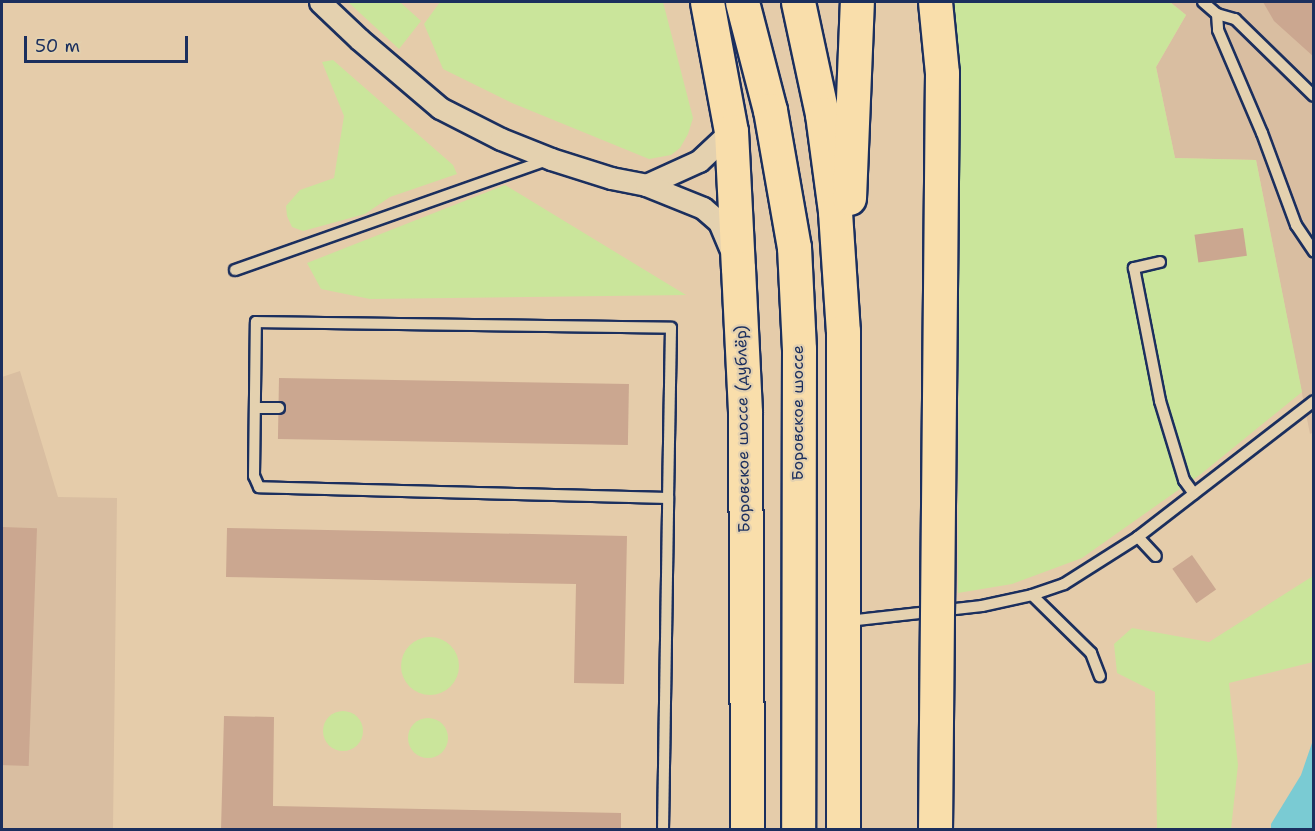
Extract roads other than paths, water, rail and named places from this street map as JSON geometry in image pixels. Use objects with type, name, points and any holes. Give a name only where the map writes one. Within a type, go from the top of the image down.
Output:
[{"type":"main road","name":"Боровское шоссе","points":[[742,2],[770,110],[794,247],[799,349],[798,830]]},
{"type":"main road","points":[[798,2],[824,124],[836,212],[843,331]]},
{"type":"main road","points":[[843,830],[841,621],[843,331],[857,2]]},
{"type":"main road","points":[[935,2],[942,85],[935,830]]},
{"type":"main road","name":"Боровское шоссе (дублёр)","points":[[707,11],[731,131],[738,268],[745,412],[747,830]]},
{"type":"street","points":[[320,2],[359,39],[440,108],[501,139],[551,159],[611,178],[646,184],[703,208],[719,222],[738,268]]},
{"type":"street","points":[[646,184],[699,161],[731,131]]},
{"type":"lane","points":[[1203,2],[1217,14],[1235,19],[1314,96]]},
{"type":"lane","points":[[1217,14],[1218,30],[1262,133],[1296,225],[1314,252]]},
{"type":"lane","points":[[235,270],[551,159]]},
{"type":"lane","points":[[1160,262],[1134,268],[1160,401],[1184,480],[1194,494]]},
{"type":"lane","points":[[663,830],[671,328],[256,322],[254,481],[264,489],[668,498]]},
{"type":"lane","points":[[841,621],[982,606],[1032,595],[1064,584],[1138,537],[1313,401]]},
{"type":"lane","points":[[255,408],[279,408]]},
{"type":"lane","points":[[1138,537],[1156,556]]},
{"type":"lane","points":[[1032,595],[1091,653],[1100,676]]},
{"type":"water","points":[[1313,740],[1313,829],[1271,829],[1271,824],[1301,775]]}]
